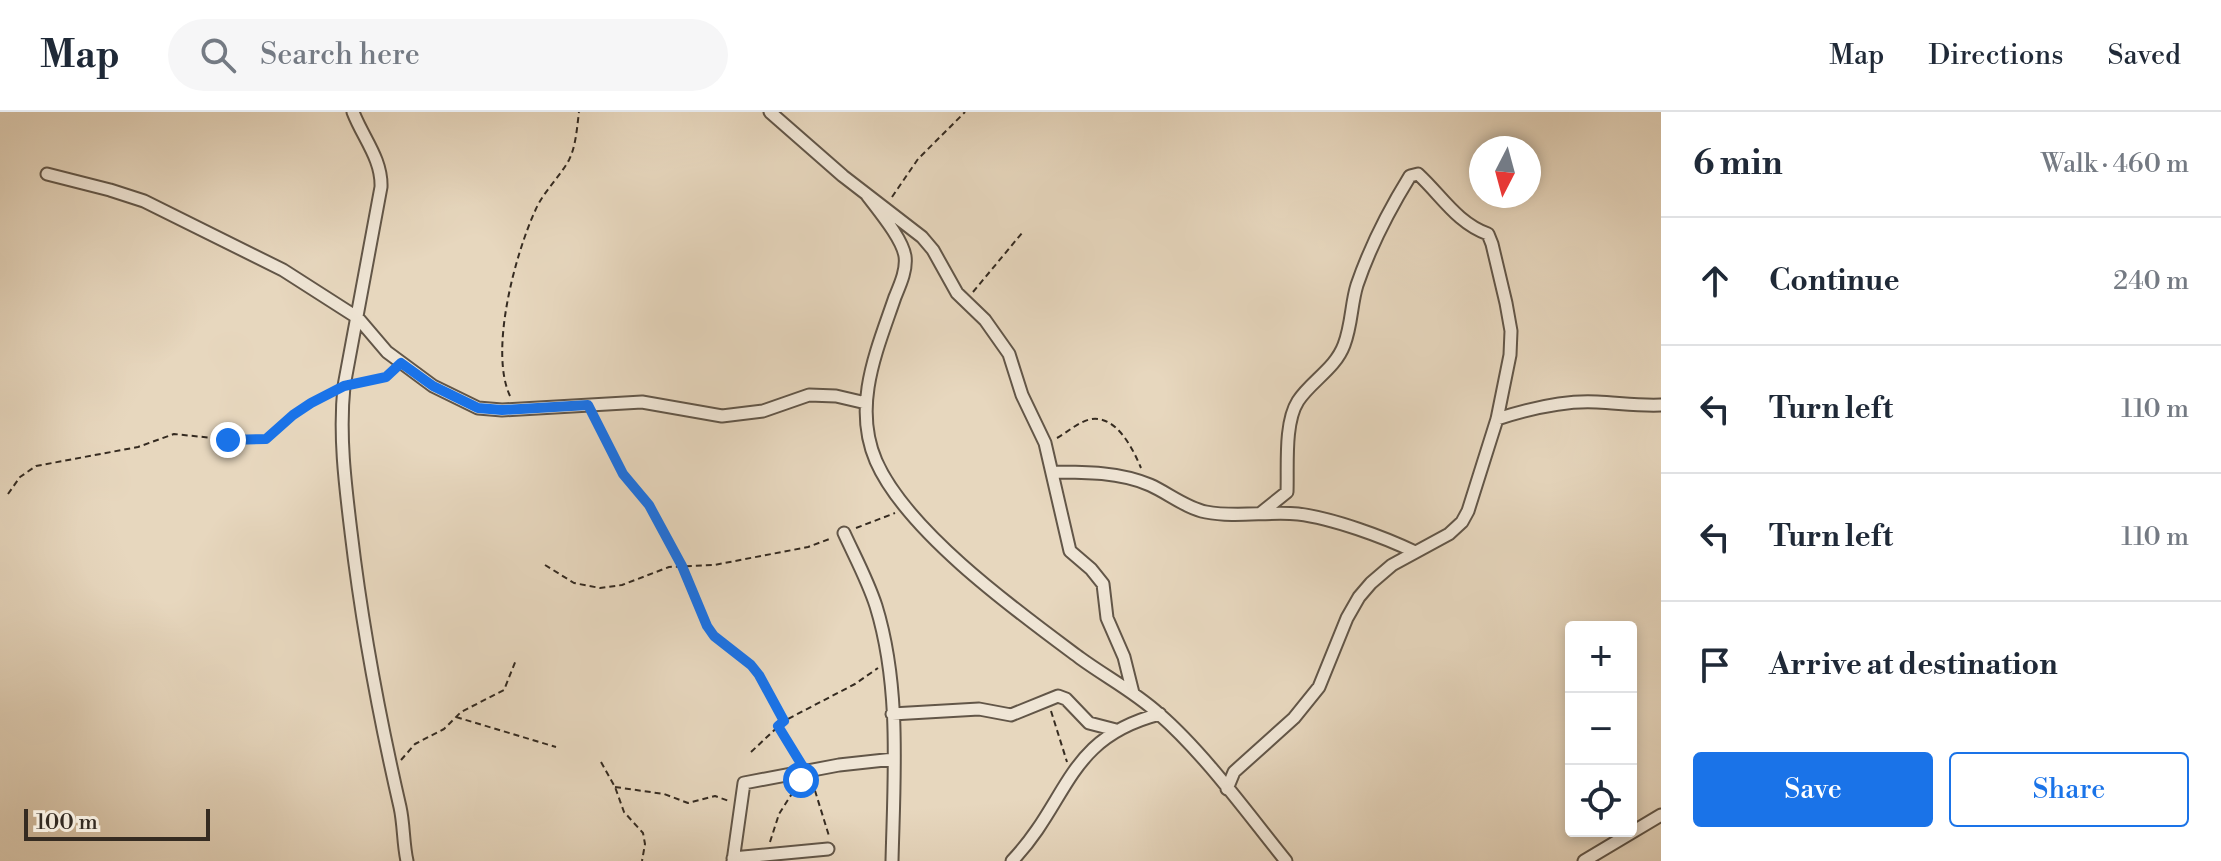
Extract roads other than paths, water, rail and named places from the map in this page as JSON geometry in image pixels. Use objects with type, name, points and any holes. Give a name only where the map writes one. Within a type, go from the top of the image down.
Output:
[{"type":"street","points":[[353,112],[382,174],[344,386],[341,413],[343,457],[363,626],[402,818],[407,861]]},
{"type":"street","points":[[770,112],[867,195],[922,237],[933,250],[950,283],[985,320],[1009,354],[1022,395],[1045,443],[1070,551],[1103,584],[1107,618],[1124,657],[1134,693]]},
{"type":"street","points":[[47,174],[144,201],[283,270],[358,318],[387,352],[401,363],[433,386],[470,406],[487,410],[642,402],[722,416],[763,411],[809,395],[836,396],[866,403]]},
{"type":"street","points":[[1227,789],[1234,772],[1294,718],[1319,687],[1359,597],[1383,571],[1449,534],[1462,522],[1473,497],[1497,419],[1510,355],[1511,331],[1488,234],[1460,219],[1418,174],[1410,176],[1389,210],[1356,289],[1352,322],[1342,349],[1330,368],[1297,403],[1289,433],[1287,492],[1262,512]]},
{"type":"street","points":[[867,195],[901,245],[906,260],[869,375],[866,403],[869,436],[876,460],[906,506],[973,575],[1081,659],[1160,714],[1286,861]]},
{"type":"street","points":[[1497,419],[1524,411],[1594,402],[1661,405]]},
{"type":"street","points":[[1053,472],[1103,474],[1147,484],[1207,512],[1296,514],[1336,522],[1415,552]]},
{"type":"street","points":[[844,533],[876,604],[888,659],[894,759],[892,861]]},
{"type":"street","points":[[892,714],[979,709],[1011,715],[1047,699],[1062,697],[1089,723],[1116,730]]},
{"type":"street","points":[[1012,861],[1028,845],[1087,753],[1116,730],[1160,714]]},
{"type":"street","points":[[828,849],[733,859],[744,783],[780,774],[807,774],[839,765],[894,759]]},
{"type":"street","points":[[1584,861],[1661,815]]}]
